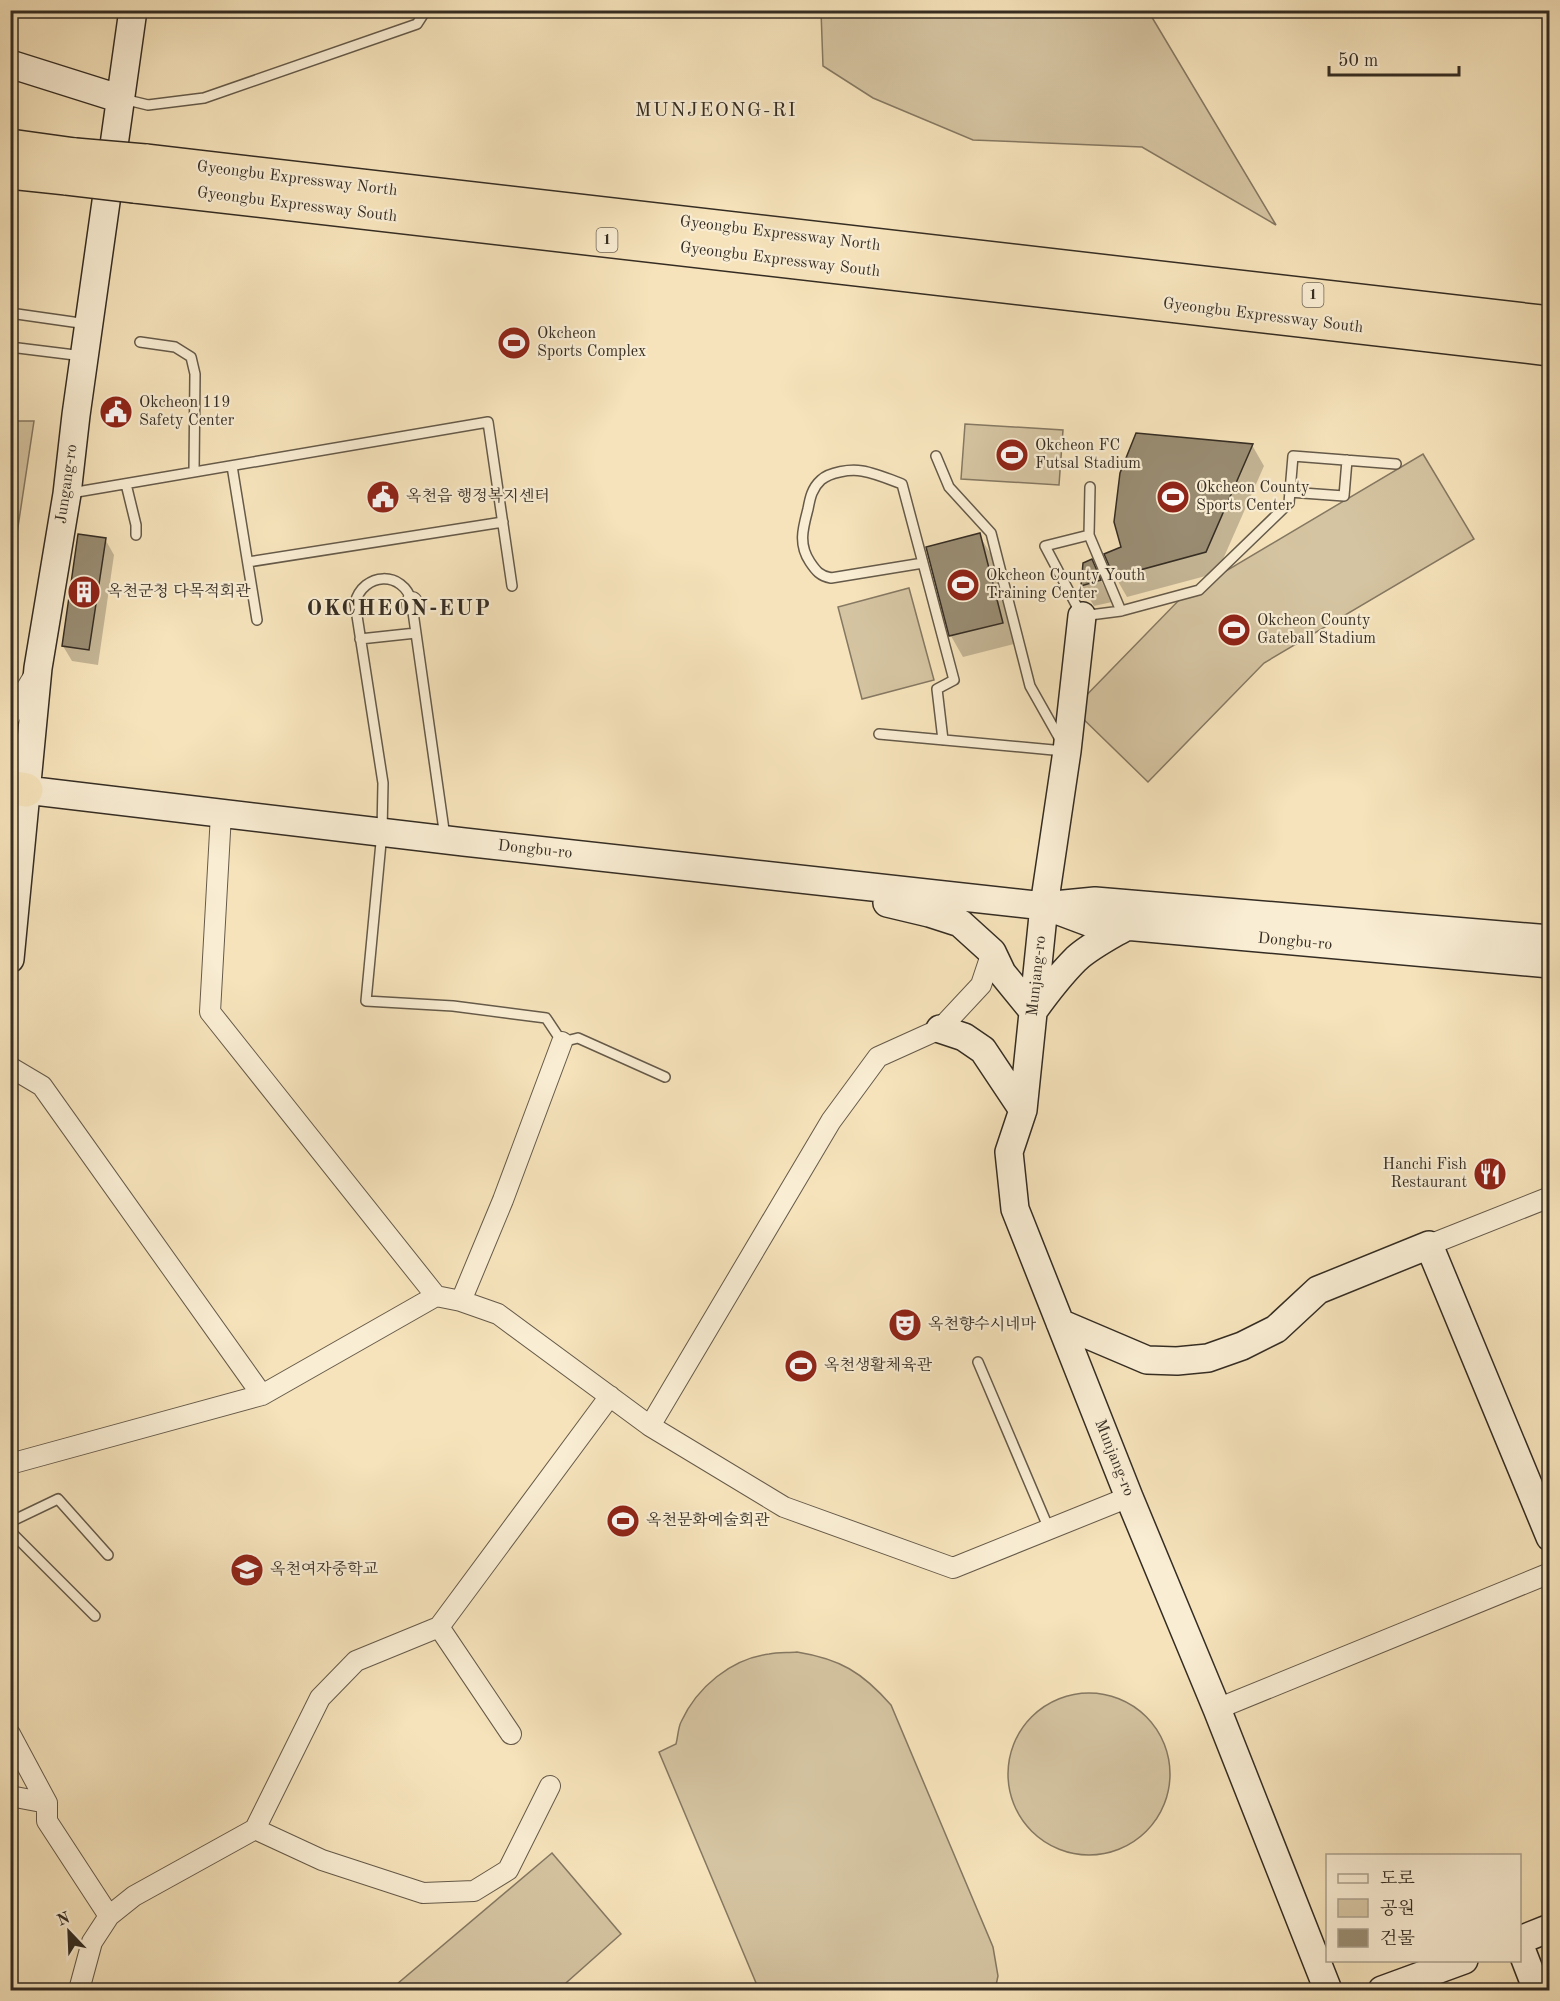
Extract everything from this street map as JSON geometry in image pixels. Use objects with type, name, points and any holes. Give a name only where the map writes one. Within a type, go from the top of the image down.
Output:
[{"type":"highway","name":"Gyeongbu Expressway North","points":[[10,146],[71,167],[1550,323]]},
{"type":"highway","name":"1","points":[[10,172],[71,167]]},
{"type":"highway","name":"Gyeongbu Expressway South","points":[[140,174],[1550,349]]},
{"type":"street","name":"Jungang-ro","points":[[10,959],[16,794],[67,494],[133,10]]},
{"type":"street","points":[[10,64],[121,99]]},
{"type":"street","name":"Munjang-ro","points":[[1082,616],[1067,751],[1044,906],[1023,1110],[1009,1152],[1015,1209],[1328,1990]]},
{"type":"street","points":[[10,716],[38,668]]},
{"type":"street","name":"Dongbu-ro","points":[[16,794],[221,814],[1044,906],[1095,901],[1550,939]]},
{"type":"street","points":[[221,814],[210,1012],[436,1296],[461,1301],[498,1314],[650,1426],[784,1507],[953,1568],[1129,1497]]},
{"type":"street","points":[[872,887],[877,901],[960,923],[992,952],[1002,973],[1033,1011],[1077,958],[1099,942],[1127,927]]},
{"type":"street","name":"Dongbu-ro","points":[[1044,906],[1091,923],[1550,964]]},
{"type":"street","points":[[650,1426],[831,1121],[878,1057],[940,1029],[981,985],[992,952]]},
{"type":"street","points":[[940,1029],[964,1037],[983,1050],[1023,1110]]},
{"type":"street","points":[[461,1301],[503,1200],[562,1042]]},
{"type":"street","points":[[10,1067],[42,1086],[262,1395]]},
{"type":"street","points":[[1060,1323],[1147,1360],[1177,1361],[1208,1358],[1242,1346],[1276,1329],[1318,1290],[1550,1197]]},
{"type":"street","points":[[1429,1245],[1550,1537]]},
{"type":"street","points":[[10,1464],[262,1395],[436,1296]]},
{"type":"street","points":[[79,1990],[92,1942],[109,1916],[134,1896],[255,1829],[320,1698],[356,1661],[439,1627],[610,1396]]},
{"type":"street","points":[[1217,1709],[1550,1573]]},
{"type":"street","points":[[439,1627],[511,1734]]},
{"type":"street","points":[[10,1734],[47,1803],[46,1821],[109,1916]]},
{"type":"street","points":[[255,1829],[322,1860],[423,1893],[474,1891],[508,1870],[550,1786]]},
{"type":"street","points":[[10,1796],[47,1803]]},
{"type":"street","points":[[1521,1940],[1550,1928]]},
{"type":"street","points":[[1521,1950],[1537,1990]]},
{"type":"street","points":[[1382,1990],[1459,1962]]},
{"type":"lane","points":[[121,99],[148,105],[204,98],[417,24],[426,10]]},
{"type":"lane","points":[[10,313],[89,324]]},
{"type":"lane","points":[[140,342],[175,347],[190,357],[195,374],[194,472]]},
{"type":"lane","points":[[10,347],[85,356]]},
{"type":"lane","points":[[67,494],[488,422],[512,586]]},
{"type":"lane","points":[[936,456],[949,487],[990,533],[1030,686],[1067,751]]},
{"type":"lane","points":[[1089,535],[1045,546],[1082,616],[1121,611],[1199,590],[1288,503],[1293,456],[1396,464]]},
{"type":"lane","points":[[1289,492],[1344,496],[1347,460]]},
{"type":"lane","points":[[232,466],[257,620]]},
{"type":"lane","points":[[924,563],[831,578],[823,577],[815,571],[801,543],[812,491],[822,479],[839,473],[860,470],[902,484],[924,563],[954,680],[937,689],[943,740]]},
{"type":"lane","points":[[126,484],[136,525],[136,535]]},
{"type":"lane","points":[[1090,487],[1089,535],[1121,611]]},
{"type":"lane","points":[[248,562],[503,522]]},
{"type":"lane","points":[[445,839],[412,603],[405,588],[392,580],[377,579],[360,590],[355,603],[382,783],[382,832],[366,1001],[453,1006],[546,1018],[562,1042],[578,1038],[664,1077]]},
{"type":"lane","points":[[360,639],[416,633]]},
{"type":"lane","points":[[879,734],[1067,751]]},
{"type":"lane","points":[[978,1362],[1049,1529]]},
{"type":"lane","points":[[10,1522],[58,1499],[108,1555]]},
{"type":"lane","points":[[10,1531],[95,1616]]},
{"type":"green space","points":[[821,11],[1140,11],[1150,14],[1276,225],[1142,147],[973,140],[873,98],[823,66]]},
{"type":"green space","points":[[10,421],[34,421],[11,573]]},
{"type":"green space","name":"Okcheon FC Futsal Stadium","points":[[965,424],[1063,430],[1059,485],[961,479]]},
{"type":"green space","name":"Okcheon County Gateball Stadium","points":[[1423,454],[1474,539],[1264,663],[1148,782],[1073,709],[1182,597]]},
{"type":"green space","points":[[909,588],[934,680],[862,699],[838,607]]},
{"type":"green space","points":[[797,1652],[826,1659],[849,1669],[870,1684],[891,1705],[993,1947],[998,1976],[995,1990],[759,1990],[659,1752],[676,1744],[680,1724],[696,1697],[729,1668],[755,1657],[772,1653]]},
{"type":"green space","points":[[1089,1693],[1105,1694],[1120,1699],[1134,1706],[1146,1717],[1157,1729],[1164,1743],[1169,1758],[1169,1790],[1164,1805],[1157,1819],[1146,1831],[1134,1842],[1120,1849],[1105,1854],[1089,1855],[1073,1854],[1058,1849],[1044,1842],[1032,1831],[1021,1819],[1014,1805],[1009,1790],[1008,1774],[1009,1758],[1014,1743],[1021,1729],[1032,1717],[1044,1706],[1058,1699],[1073,1694]]},
{"type":"green space","points":[[552,1853],[621,1934],[558,1990],[390,1990]]},
{"type":"building","name":"Okcheon County Sports Center","points":[[1136,433],[1253,444],[1206,552],[1114,577],[1104,554],[1121,547],[1114,522],[1120,473]]},
{"type":"building","name":"Okcheon County Youth Training Center","points":[[980,533],[1003,623],[949,636],[926,547]]},
{"type":"building","name":"옥천군청 다목적회관","points":[[78,534],[106,538],[89,650],[62,646]]},
{"type":"building","points":[[1092,559],[1101,580],[1081,586],[1083,563]]},
{"type":"place","name":"Okcheon Sports Complex","points":[[514,343]]},
{"type":"place","name":"Okcheon 119 Safety Center","points":[[116,412]]},
{"type":"place","name":"Okcheon FC Futsal Stadium","points":[[1012,455]]},
{"type":"place","name":"옥천읍 행정복지센터","points":[[383,497]]},
{"type":"place","name":"Okcheon County Sports Center","points":[[1173,497]]},
{"type":"place","name":"Okcheon County Youth Training Center","points":[[963,585]]},
{"type":"place","name":"옥천군청 다목적회관","points":[[84,592]]},
{"type":"place","name":"Okcheon County Gateball Stadium","points":[[1234,630]]},
{"type":"place","name":"Hanchi Fish Restaurant","points":[[1490,1174]]},
{"type":"place","name":"옥천향수시네마","points":[[905,1325]]},
{"type":"place","name":"옥천생활체육관","points":[[801,1366]]},
{"type":"place","name":"옥천문화예술회관","points":[[623,1521]]},
{"type":"place","name":"옥천여자중학교","points":[[247,1570]]},
{"type":"district","name":"MUNJEONG-RI","points":[[716,111]]},
{"type":"district","name":"OKCHEON-EUP","points":[[399,609]]}]
